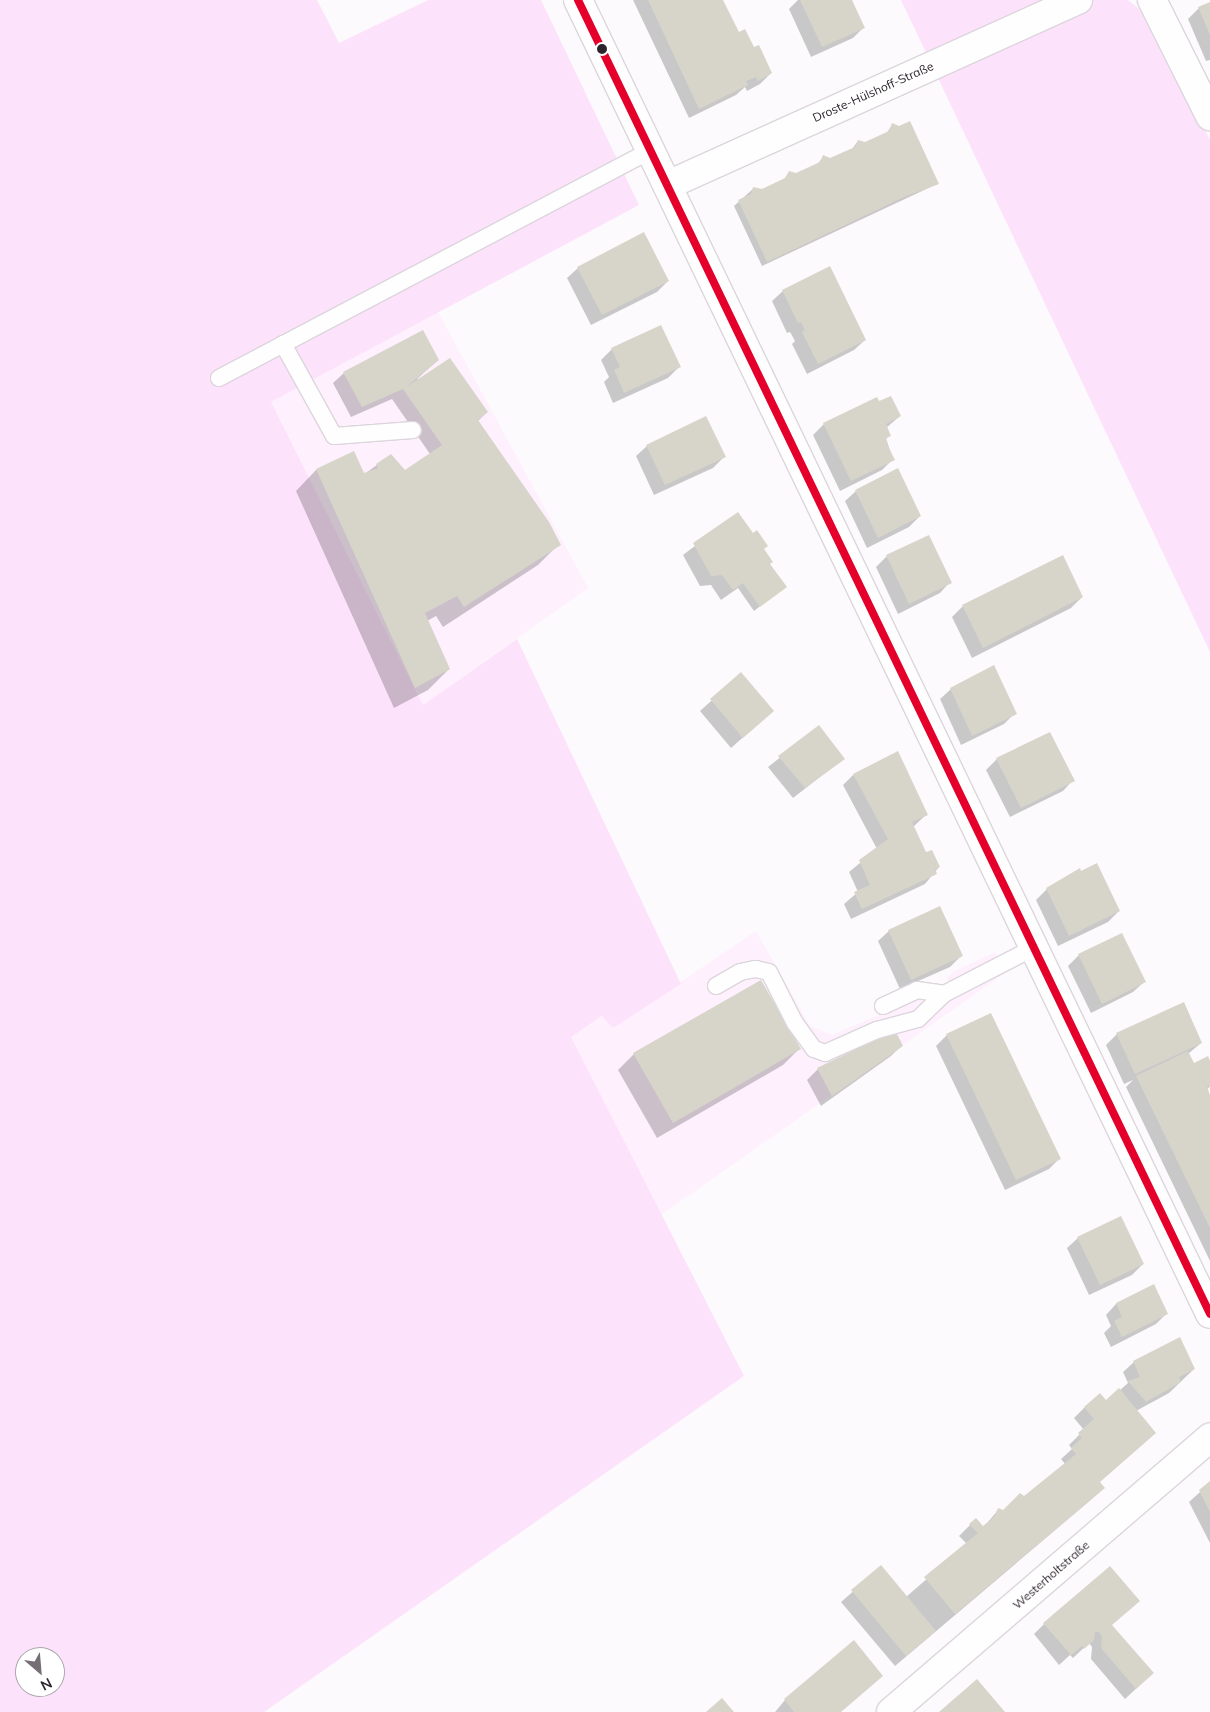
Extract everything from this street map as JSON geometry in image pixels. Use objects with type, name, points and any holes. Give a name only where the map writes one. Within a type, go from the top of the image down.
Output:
[{"type":"street","points":[[578,0],[1210,1314]]},
{"type":"street","name":"Droste-Hülshoff-Straße","points":[[668,185],[1078,0]]},
{"type":"street","points":[[1152,0],[1210,116]]},
{"type":"street","name":"Westerholtstraße","points":[[891,1712],[1210,1438]]},
{"type":"lane","points":[[219,378],[651,150]]},
{"type":"lane","points":[[283,344],[334,436],[413,430]]},
{"type":"lane","points":[[716,986],[740,972],[756,968],[769,972],[795,1022],[814,1049],[825,1054],[877,1030],[918,1019],[944,994],[1033,948]]},
{"type":"lane","points":[[883,1006],[917,990],[944,994]]},
{"type":"shaded area","points":[[0,0],[317,0],[339,43],[428,0],[541,0],[639,205],[271,402],[423,705],[517,639],[681,984],[613,1028],[602,1016],[571,1037],[744,1376],[264,1712],[0,1712]]},
{"type":"shaded area","points":[[901,0],[1128,0],[1147,15],[1210,140],[1210,652]]},
{"type":"shaded area","points":[[438,312],[588,588],[423,705],[271,402]]},
{"type":"shaded area","points":[[756,931],[810,1026],[832,1035],[949,985],[947,978],[953,972],[995,952],[1005,973],[661,1215],[570,1037],[603,1016],[613,1028]]},
{"type":"building","points":[[648,0],[723,0],[739,32],[745,29],[754,47],[759,45],[772,73],[758,81],[756,77],[746,81],[748,85],[699,109]]},
{"type":"building","points":[[800,0],[852,0],[865,28],[822,47]]},
{"type":"building","points":[[1210,2],[1210,35],[1198,7]]},
{"type":"building","points":[[910,121],[939,184],[904,197],[767,262],[738,200],[751,194],[753,187],[762,189],[785,178],[789,171],[796,173],[820,162],[823,155],[830,158],[855,147],[858,140],[865,142],[889,131],[892,123],[899,126]]},
{"type":"building","points":[[644,232],[669,281],[602,315],[577,267]]},
{"type":"building","points":[[830,266],[866,340],[818,364],[802,332],[805,330],[801,322],[798,323],[782,290]]},
{"type":"building","points":[[661,325],[681,367],[624,393],[614,370],[620,367],[611,348]]},
{"type":"building","points":[[423,330],[439,360],[406,387],[450,358],[488,412],[478,420],[549,522],[561,545],[464,607],[457,596],[425,613],[450,669],[415,688],[316,469],[354,451],[364,473],[378,468],[376,464],[391,454],[405,470],[442,445],[403,389],[362,407],[343,372]]},
{"type":"building","points":[[891,396],[901,416],[886,424],[891,436],[886,438],[895,460],[851,481],[823,423],[877,397],[879,401]]},
{"type":"building","points":[[706,416],[726,457],[665,485],[646,445]]},
{"type":"building","points":[[898,468],[921,516],[878,538],[855,490]]},
{"type":"building","points":[[738,512],[753,533],[757,530],[768,546],[764,549],[773,562],[770,564],[787,587],[760,607],[743,583],[733,590],[722,575],[711,576],[693,543]]},
{"type":"building","points":[[929,535],[952,583],[909,604],[886,555]]},
{"type":"building","points":[[1063,555],[1083,597],[983,648],[962,605]]},
{"type":"building","points":[[994,665],[1017,714],[972,736],[950,688]]},
{"type":"building","points":[[741,672],[774,711],[743,738],[710,699]]},
{"type":"building","points":[[819,725],[845,759],[805,788],[778,756]]},
{"type":"building","points":[[1050,732],[1075,781],[1021,808],[996,758]]},
{"type":"building","points":[[898,751],[928,815],[912,822],[926,852],[932,850],[940,867],[935,869],[937,874],[862,909],[854,892],[870,885],[859,860],[888,839],[853,774]]},
{"type":"building","points":[[1097,863],[1120,911],[1069,936],[1046,888],[1080,868],[1081,871]]},
{"type":"building","points":[[940,906],[963,956],[911,980],[888,930]]},
{"type":"building","points":[[1122,933],[1146,982],[1102,1004],[1078,954]]},
{"type":"building","points":[[761,980],[801,1049],[673,1123],[633,1053]]},
{"type":"building","points":[[1184,1002],[1202,1043],[1135,1074],[1116,1033]]},
{"type":"building","points":[[991,1013],[1061,1159],[1016,1180],[946,1034]]},
{"type":"building","points":[[895,1030],[903,1046],[832,1096],[817,1068]]},
{"type":"building","points":[[1188,1051],[1194,1063],[1208,1056],[1210,1061],[1210,1086],[1207,1087],[1210,1095],[1210,1228],[1136,1076]]},
{"type":"building","points":[[1121,1216],[1144,1264],[1100,1285],[1077,1237]]},
{"type":"building","points":[[1154,1284],[1168,1314],[1122,1337],[1114,1321],[1122,1317],[1116,1303]]},
{"type":"building","points":[[1180,1337],[1195,1369],[1179,1377],[1181,1382],[1146,1402],[1128,1381],[1140,1377],[1133,1361]]},
{"type":"building","points":[[1119,1388],[1156,1433],[1100,1482],[1105,1488],[955,1614],[924,1577],[978,1533],[969,1524],[976,1518],[983,1526],[994,1517],[998,1508],[1003,1510],[1020,1493],[1024,1496],[1076,1454],[1071,1448],[1082,1438],[1078,1433],[1094,1419],[1084,1407],[1100,1393],[1106,1400]]},
{"type":"building","points":[[1210,1481],[1210,1512],[1199,1490]]},
{"type":"building","points":[[881,1565],[936,1631],[906,1656],[851,1590]]},
{"type":"building","points":[[1110,1566],[1140,1601],[1112,1625],[1154,1673],[1136,1689],[1101,1648],[1102,1636],[1099,1632],[1095,1632],[1094,1640],[1084,1649],[1082,1646],[1071,1655],[1043,1623]]},
{"type":"building","points":[[854,1640],[883,1676],[841,1712],[794,1712],[784,1699]]},
{"type":"building","points":[[977,1679],[1005,1712],[939,1712]]},
{"type":"building","points":[[722,1698],[734,1712],[706,1712]]},
{"type":"transit line","points":[[578,0],[1210,1314]]}]
